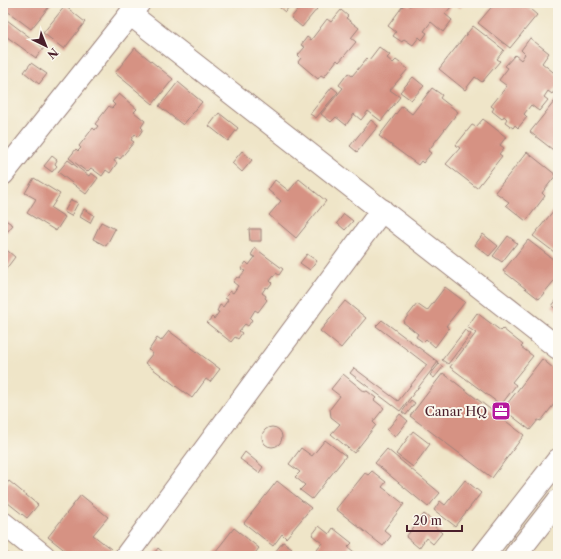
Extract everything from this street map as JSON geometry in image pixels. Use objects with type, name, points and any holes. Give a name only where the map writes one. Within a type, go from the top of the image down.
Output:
[{"type":"street","points":[[3,174],[135,8],[382,210],[558,348]]},
{"type":"street","points":[[126,556],[382,210]]},
{"type":"street","points":[[482,556],[558,460]]},
{"type":"street","points":[[515,556],[558,501]]},
{"type":"street","points":[[3,523],[44,556]]},
{"type":"building","points":[[3,3],[52,3],[31,29],[3,8]]},
{"type":"building","points":[[274,3],[292,3],[285,12]]},
{"type":"building","points":[[303,3],[310,3],[317,9],[302,27],[291,18]]},
{"type":"building","points":[[405,3],[410,6],[412,3],[445,3],[451,7],[445,14],[452,20],[443,32],[431,22],[424,31],[427,33],[422,40],[419,37],[413,45],[404,39],[402,42],[393,36],[396,32],[388,26]]},
{"type":"building","points":[[453,3],[464,3],[460,8]]},
{"type":"building","points":[[495,3],[523,3],[537,15],[510,48],[478,23]]},
{"type":"building","points":[[65,6],[85,22],[64,49],[43,33]]},
{"type":"building","points":[[341,10],[348,16],[346,18],[359,28],[351,38],[356,42],[339,62],[337,60],[324,77],[321,75],[318,79],[298,62],[301,58],[298,55],[305,47],[301,45],[307,37],[311,40],[327,19],[331,22]]},
{"type":"building","points":[[3,17],[44,48],[36,58],[3,34]]},
{"type":"building","points":[[473,26],[504,50],[497,59],[500,61],[482,82],[475,77],[465,90],[439,69]]},
{"type":"building","points":[[530,38],[549,53],[542,63],[558,76],[558,86],[552,94],[548,91],[544,97],[548,100],[539,111],[531,105],[524,114],[527,117],[518,128],[515,125],[513,128],[505,122],[507,119],[504,116],[502,119],[492,111],[494,108],[491,106],[507,86],[499,80],[508,68],[505,66],[515,55],[521,60],[525,54],[521,50]]},
{"type":"building","points":[[379,47],[390,55],[387,58],[393,63],[396,60],[408,69],[390,90],[400,97],[381,121],[368,111],[361,120],[354,114],[346,125],[336,117],[331,122],[321,114],[343,88],[339,85],[348,73],[352,76],[367,58],[369,60]]},
{"type":"building","points":[[135,48],[173,79],[153,104],[115,73]]},
{"type":"building","points":[[31,63],[47,74],[39,84],[24,72]]},
{"type":"building","points":[[413,77],[424,86],[411,100],[400,92]]},
{"type":"building","points":[[178,82],[202,102],[183,125],[159,106]]},
{"type":"building","points":[[332,87],[338,92],[316,118],[310,114]]},
{"type":"building","points":[[432,88],[442,95],[440,98],[458,112],[428,151],[431,153],[423,163],[421,161],[418,165],[379,136],[402,106],[412,114]]},
{"type":"building","points":[[119,94],[137,109],[134,112],[145,121],[141,127],[143,129],[138,137],[135,134],[131,140],[134,142],[120,159],[117,157],[114,161],[117,163],[110,173],[106,170],[102,176],[91,168],[87,172],[69,158],[76,149],[78,151],[81,148],[79,146],[93,128],[95,130],[98,126],[95,124],[109,106],[112,108],[115,105],[112,102]]},
{"type":"building","points":[[558,97],[558,152],[557,153],[530,132]]},
{"type":"building","points":[[219,113],[238,128],[228,141],[209,126]]},
{"type":"building","points":[[483,119],[506,137],[500,145],[504,148],[499,154],[502,156],[477,188],[446,164],[460,148],[456,145],[472,125],[476,127]]},
{"type":"building","points":[[371,120],[378,126],[357,152],[350,146]]},
{"type":"building","points":[[242,151],[252,160],[242,172],[232,163]]},
{"type":"building","points":[[527,152],[556,175],[542,193],[545,196],[526,221],[506,205],[509,202],[495,192]]},
{"type":"building","points":[[52,156],[57,160],[55,164],[57,166],[52,172],[44,166]]},
{"type":"building","points":[[68,160],[89,176],[91,173],[98,178],[86,194],[58,172]]},
{"type":"building","points":[[34,178],[60,194],[51,208],[65,217],[56,231],[27,213],[36,199],[25,193]]},
{"type":"building","points":[[299,179],[326,201],[296,238],[269,215],[281,201],[268,190],[275,180],[289,191]]},
{"type":"building","points":[[71,200],[78,203],[71,216],[64,212]]},
{"type":"building","points":[[558,205],[558,255],[533,236]]},
{"type":"building","points":[[84,209],[94,215],[90,223],[80,217]]},
{"type":"building","points":[[344,214],[353,221],[345,230],[337,223]]},
{"type":"building","points":[[4,219],[13,225],[7,232],[3,229]]},
{"type":"building","points":[[101,222],[115,229],[106,246],[93,239]]},
{"type":"building","points":[[249,229],[261,229],[261,241],[250,241]]},
{"type":"building","points":[[483,234],[498,246],[489,256],[475,245]]},
{"type":"building","points":[[508,236],[517,243],[502,262],[493,256]]},
{"type":"building","points":[[528,240],[558,263],[558,276],[539,299],[503,271]]},
{"type":"building","points":[[3,247],[15,257],[3,273]]},
{"type":"building","points":[[255,248],[283,269],[279,275],[276,273],[270,281],[272,283],[268,288],[266,287],[262,293],[266,296],[265,298],[267,300],[258,312],[255,310],[250,318],[252,320],[248,326],[245,324],[239,331],[242,333],[238,339],[235,337],[231,342],[207,323],[212,317],[214,319],[219,312],[217,311],[220,305],[223,307],[228,300],[225,298],[230,291],[233,293],[238,286],[233,282],[245,271],[241,269],[246,262],[249,265],[255,257],[251,255]]},
{"type":"building","points":[[307,254],[317,261],[310,270],[300,263]]},
{"type":"building","points":[[445,287],[465,302],[446,326],[449,328],[435,347],[426,339],[423,342],[416,337],[418,334],[403,322],[417,304],[427,311]]},
{"type":"building","points":[[558,298],[558,311],[552,306]]},
{"type":"building","points":[[345,301],[366,318],[341,348],[320,331]]},
{"type":"building","points":[[477,313],[501,331],[503,329],[523,345],[521,347],[533,356],[512,382],[516,385],[501,405],[450,367],[476,333],[467,327]]},
{"type":"building","points":[[382,320],[438,362],[400,411],[350,373],[354,368],[398,401],[427,365],[376,326]]},
{"type":"building","points":[[465,330],[471,334],[448,364],[442,360]]},
{"type":"building","points":[[169,331],[220,369],[210,382],[206,379],[192,398],[145,363],[153,353],[149,350],[157,338],[161,341]]},
{"type":"building","points":[[542,359],[558,372],[558,399],[541,421],[538,420],[530,430],[503,409]]},
{"type":"building","points":[[3,361],[5,362],[4,380],[3,380]]},
{"type":"building","points":[[439,364],[443,367],[434,378],[430,375]]},
{"type":"building","points":[[443,373],[524,435],[492,478],[410,416]]},
{"type":"building","points":[[343,374],[365,392],[367,391],[376,398],[374,400],[384,408],[373,422],[376,425],[354,453],[331,434],[340,424],[331,417],[330,409],[340,396],[331,389]]},
{"type":"building","points":[[411,400],[415,403],[406,415],[402,412]]},
{"type":"building","points":[[400,414],[408,421],[395,437],[387,430]]},
{"type":"building","points":[[272,427],[279,430],[282,437],[279,444],[272,447],[265,444],[262,437],[265,430]]},
{"type":"building","points":[[413,431],[430,444],[413,467],[396,454]]},
{"type":"building","points":[[325,440],[346,456],[312,499],[300,490],[305,485],[295,477],[300,472],[289,464],[301,448],[312,456]]},
{"type":"building","points":[[387,449],[440,493],[428,507],[375,463]]},
{"type":"building","points":[[245,452],[263,467],[259,473],[240,459]]},
{"type":"building","points":[[372,471],[386,482],[382,487],[404,504],[384,530],[391,536],[383,546],[336,509],[365,473],[368,475]]},
{"type":"building","points":[[465,480],[481,493],[455,526],[434,510],[440,501],[445,505]]},
{"type":"building","points":[[9,481],[38,505],[27,518],[3,499],[3,488]]},
{"type":"building","points":[[277,481],[311,508],[286,538],[282,534],[273,546],[244,523]]},
{"type":"building","points":[[81,495],[108,517],[93,535],[111,549],[105,556],[72,556],[48,537]]},
{"type":"building","points":[[424,514],[437,524],[435,527],[442,533],[433,544],[426,538],[419,548],[406,537]]},
{"type":"building","points":[[319,526],[329,534],[333,528],[352,543],[348,547],[359,556],[311,556],[322,543],[312,535]]},
{"type":"building","points":[[234,528],[259,548],[253,556],[212,556]]},
{"type":"building","points":[[283,542],[292,548],[285,556],[280,556],[275,552]]},
{"type":"building","points":[[158,548],[166,555],[165,556],[152,556]]},
{"type":"building","points":[[6,552],[12,556],[3,556]]},
{"type":"building","points":[[292,552],[297,556],[289,556]]},
{"type":"place","name":"Canar HQ","points":[[501,411]]}]
